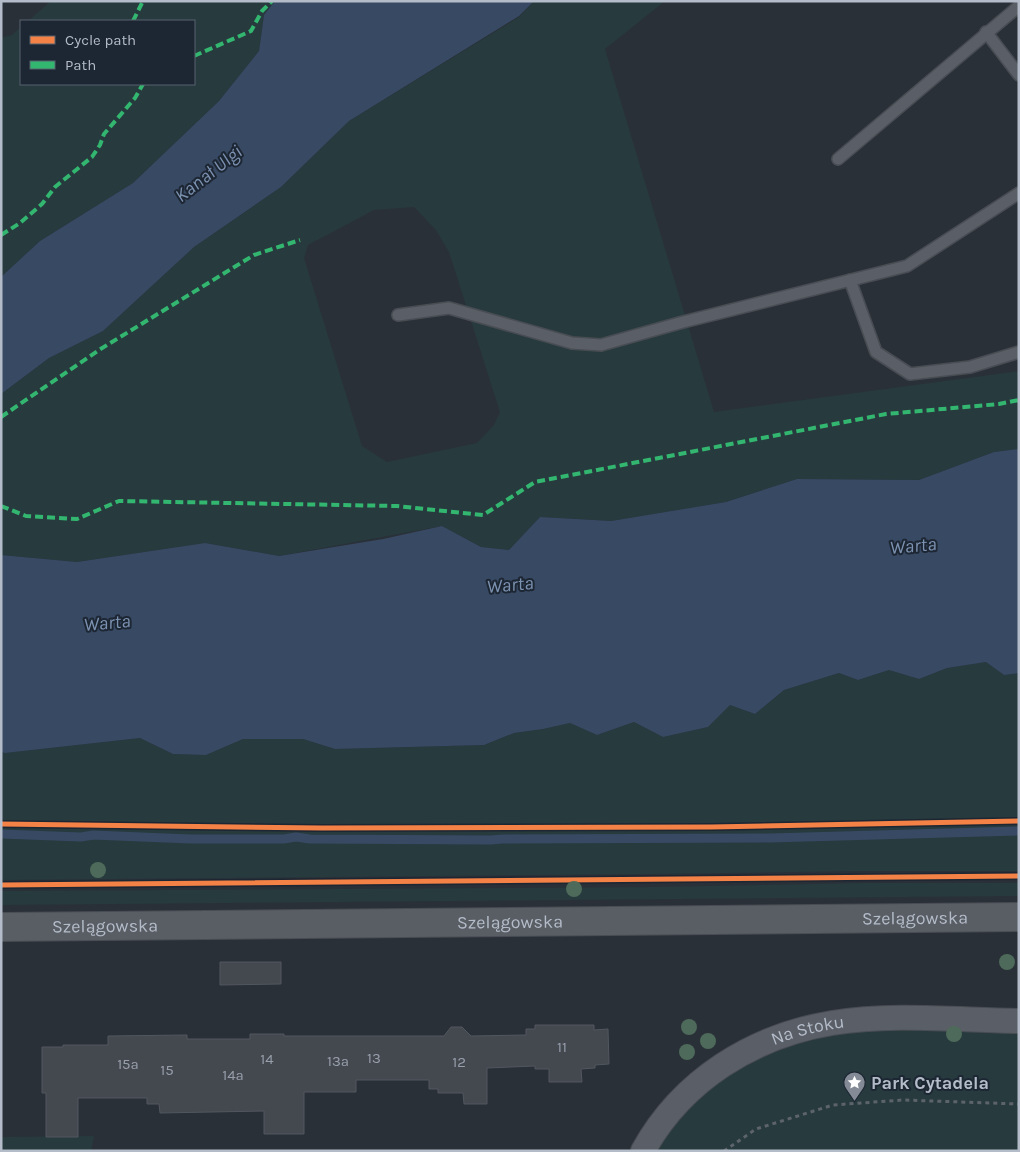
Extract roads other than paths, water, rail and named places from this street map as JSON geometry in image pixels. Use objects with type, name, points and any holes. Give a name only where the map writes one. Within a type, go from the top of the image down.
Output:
[{"type":"street","name":"Szelągowska","points":[[1,927],[1019,918]]},
{"type":"street","name":"Na Stoku","points":[[643,1151],[671,1110],[699,1082],[724,1063],[740,1054],[793,1032],[832,1023],[888,1018],[1019,1021]]},
{"type":"lane","points":[[838,160],[986,32],[1019,6]]},
{"type":"lane","points":[[986,32],[1019,75]]},
{"type":"lane","points":[[398,314],[449,308],[572,342],[601,345],[683,322],[907,266],[1019,193]]},
{"type":"lane","points":[[850,280],[876,352],[910,374],[970,367],[1019,352]]},
{"type":"water","name":"Kanał Ulgi","points":[[275,1],[534,1],[519,16],[349,121],[281,187],[194,247],[103,331],[49,358],[1,394],[1,277],[40,241],[133,183],[219,101],[259,51],[264,15]]},
{"type":"water","name":"Warta","points":[[1019,449],[1019,673],[1004,675],[986,662],[947,668],[919,679],[889,670],[858,680],[839,673],[784,690],[755,714],[730,705],[708,727],[663,737],[634,722],[597,735],[570,723],[514,733],[484,745],[335,749],[303,739],[243,739],[206,755],[173,754],[140,738],[1,752],[1,555],[77,562],[205,543],[279,556],[383,539],[442,526],[481,547],[509,550],[540,517],[611,521],[726,502],[797,479],[919,480],[994,452]]},
{"type":"waterway","points":[[1,834],[190,839],[284,839],[296,837],[310,839],[491,840],[770,838],[1019,831]]},
{"type":"place","name":"Park Cytadela","points":[[855,1102]]}]
